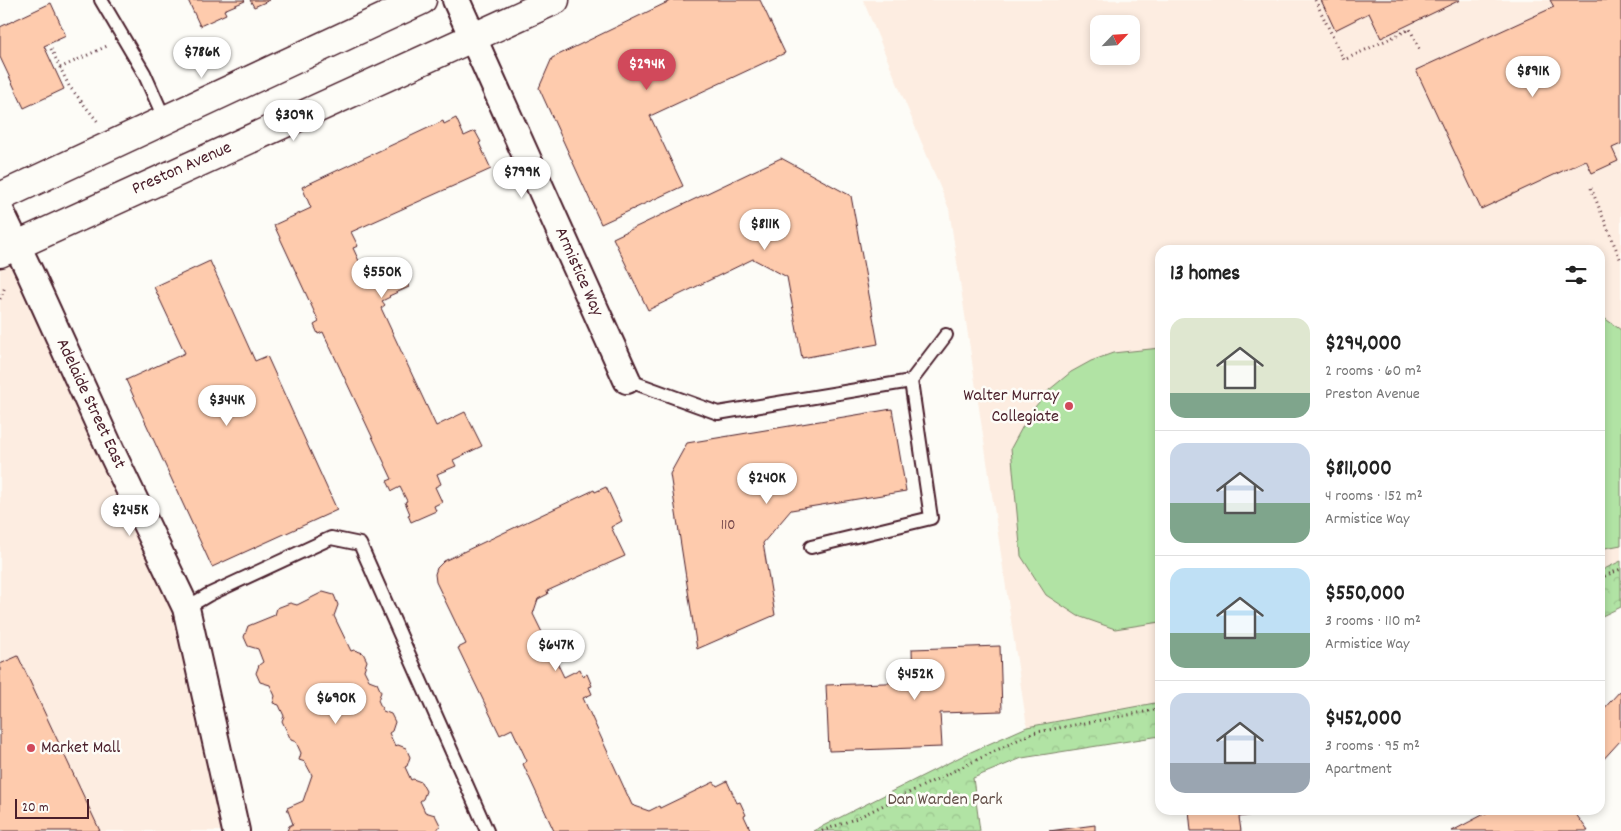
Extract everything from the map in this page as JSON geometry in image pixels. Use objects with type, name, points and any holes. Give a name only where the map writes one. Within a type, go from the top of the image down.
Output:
[{"type":"main road","points":[[0,197],[422,0]]},
{"type":"main road","name":"Preston Avenue","points":[[8,249],[555,0]]},
{"type":"street","name":"Armistice Way","points":[[456,0],[627,380]]},
{"type":"street","name":"Adelaide Street East","points":[[0,210],[8,249],[31,275],[116,462],[186,608],[236,831]]},
{"type":"lane","points":[[101,0],[144,73],[166,120]]},
{"type":"lane","points":[[627,380],[718,413],[911,382],[946,335]]},
{"type":"lane","points":[[811,547],[931,518],[911,382]]},
{"type":"lane","points":[[186,608],[331,538],[360,544],[487,831]]},
{"type":"path","points":[[1315,0],[1344,60],[1410,29],[1420,51]]},
{"type":"path","points":[[60,68],[123,38]]},
{"type":"path","points":[[51,49],[69,86],[101,126]]},
{"type":"path","points":[[1591,188],[1621,261]]},
{"type":"path","points":[[0,298],[5,287]]},
{"type":"path","points":[[1605,576],[1621,568]]},
{"type":"path","points":[[822,831],[858,818],[1032,733],[1155,710]]},
{"type":"shaded area","name":"Walter Murray Collegiate","points":[[863,0],[1621,0],[1621,561],[1605,569],[1605,245],[1155,245],[1155,703],[1027,727],[949,209]]},
{"type":"shaded area","points":[[16,245],[186,608],[236,831],[0,831],[0,253]]},
{"type":"green space","points":[[1605,319],[1621,330],[1621,545],[1605,548]]},
{"type":"green space","points":[[1155,349],[1155,623],[1115,629],[1078,616],[1046,595],[1021,556],[1011,448],[1030,413],[1049,390],[1071,372],[1091,361],[1113,353]]},
{"type":"green space","points":[[1621,561],[1621,607],[1605,615],[1605,569]]},
{"type":"green space","name":"Dan Warden Park","points":[[1155,703],[1155,737],[1022,758],[973,778],[980,831],[813,831],[964,755],[1027,727]]},
{"type":"building","points":[[188,0],[245,1],[224,10],[226,14],[200,26]]},
{"type":"building","points":[[250,0],[270,0],[254,7]]},
{"type":"building","points":[[672,0],[760,0],[785,53],[650,116],[683,186],[601,224],[539,88],[552,58]]},
{"type":"building","points":[[1321,0],[1460,0],[1381,38],[1369,13],[1335,30]]},
{"type":"building","points":[[1550,0],[1621,0],[1621,144],[1612,148],[1618,161],[1592,173],[1586,160],[1481,209],[1416,70],[1554,7]]},
{"type":"building","points":[[51,3],[66,36],[44,46],[64,89],[24,108],[0,57],[0,27]]},
{"type":"building","points":[[456,118],[464,136],[475,131],[491,169],[351,232],[358,246],[353,248],[371,287],[402,273],[409,287],[382,301],[385,305],[381,308],[436,426],[465,412],[482,446],[453,460],[456,466],[437,474],[441,484],[435,487],[442,502],[434,506],[436,511],[411,522],[405,502],[407,501],[400,487],[392,491],[387,481],[392,479],[323,332],[318,334],[314,325],[319,322],[274,225],[311,208],[302,187],[443,121],[444,124]]},
{"type":"building","points":[[781,158],[851,196],[878,344],[802,358],[787,277],[753,259],[648,310],[613,238]]},
{"type":"building","points":[[210,261],[255,361],[267,356],[337,510],[212,567],[126,380],[185,353],[154,287]]},
{"type":"building","points":[[892,409],[906,491],[791,510],[763,543],[775,615],[697,649],[670,474],[687,443]]},
{"type":"building","points":[[606,487],[622,521],[611,527],[625,556],[547,591],[548,594],[538,599],[533,614],[564,677],[580,669],[583,676],[587,674],[592,686],[589,687],[592,694],[583,698],[632,805],[649,811],[659,806],[660,808],[714,782],[717,786],[727,781],[737,803],[740,802],[751,831],[554,831],[523,764],[527,761],[512,729],[500,735],[458,648],[466,644],[436,582],[435,574],[437,568],[444,561],[594,490],[595,492]]},
{"type":"building","points":[[323,592],[334,595],[338,605],[334,616],[351,651],[363,653],[367,661],[364,670],[369,680],[377,683],[381,692],[378,700],[383,711],[391,714],[395,722],[392,731],[389,733],[395,746],[398,745],[406,748],[410,757],[405,767],[411,780],[421,782],[426,791],[423,799],[420,801],[425,812],[435,815],[440,825],[437,831],[287,831],[289,826],[293,824],[287,808],[303,801],[312,775],[305,762],[299,760],[301,753],[296,742],[291,740],[282,721],[284,716],[279,705],[273,703],[275,696],[270,685],[260,682],[256,673],[259,665],[263,662],[258,649],[248,646],[244,637],[248,626],[275,615],[277,608],[290,603],[297,605]]},
{"type":"building","points":[[1000,646],[1002,711],[940,713],[942,747],[829,751],[826,685],[913,682],[912,649]]},
{"type":"building","name":"Market Mall","points":[[18,656],[100,831],[0,831],[0,664]]},
{"type":"building","points":[[1621,690],[1621,740],[1605,758],[1605,708]]},
{"type":"building","points":[[1189,815],[1253,815],[1239,817],[1241,831],[1191,831]]},
{"type":"building","points":[[1482,815],[1577,815],[1588,831],[1452,831]]},
{"type":"building","points":[[1095,825],[1095,831],[1049,831]]},
{"type":"place","name":"Walter Murray Collegiate","points":[[1069,406]]},
{"type":"place","name":"Market Mall","points":[[31,748]]}]
